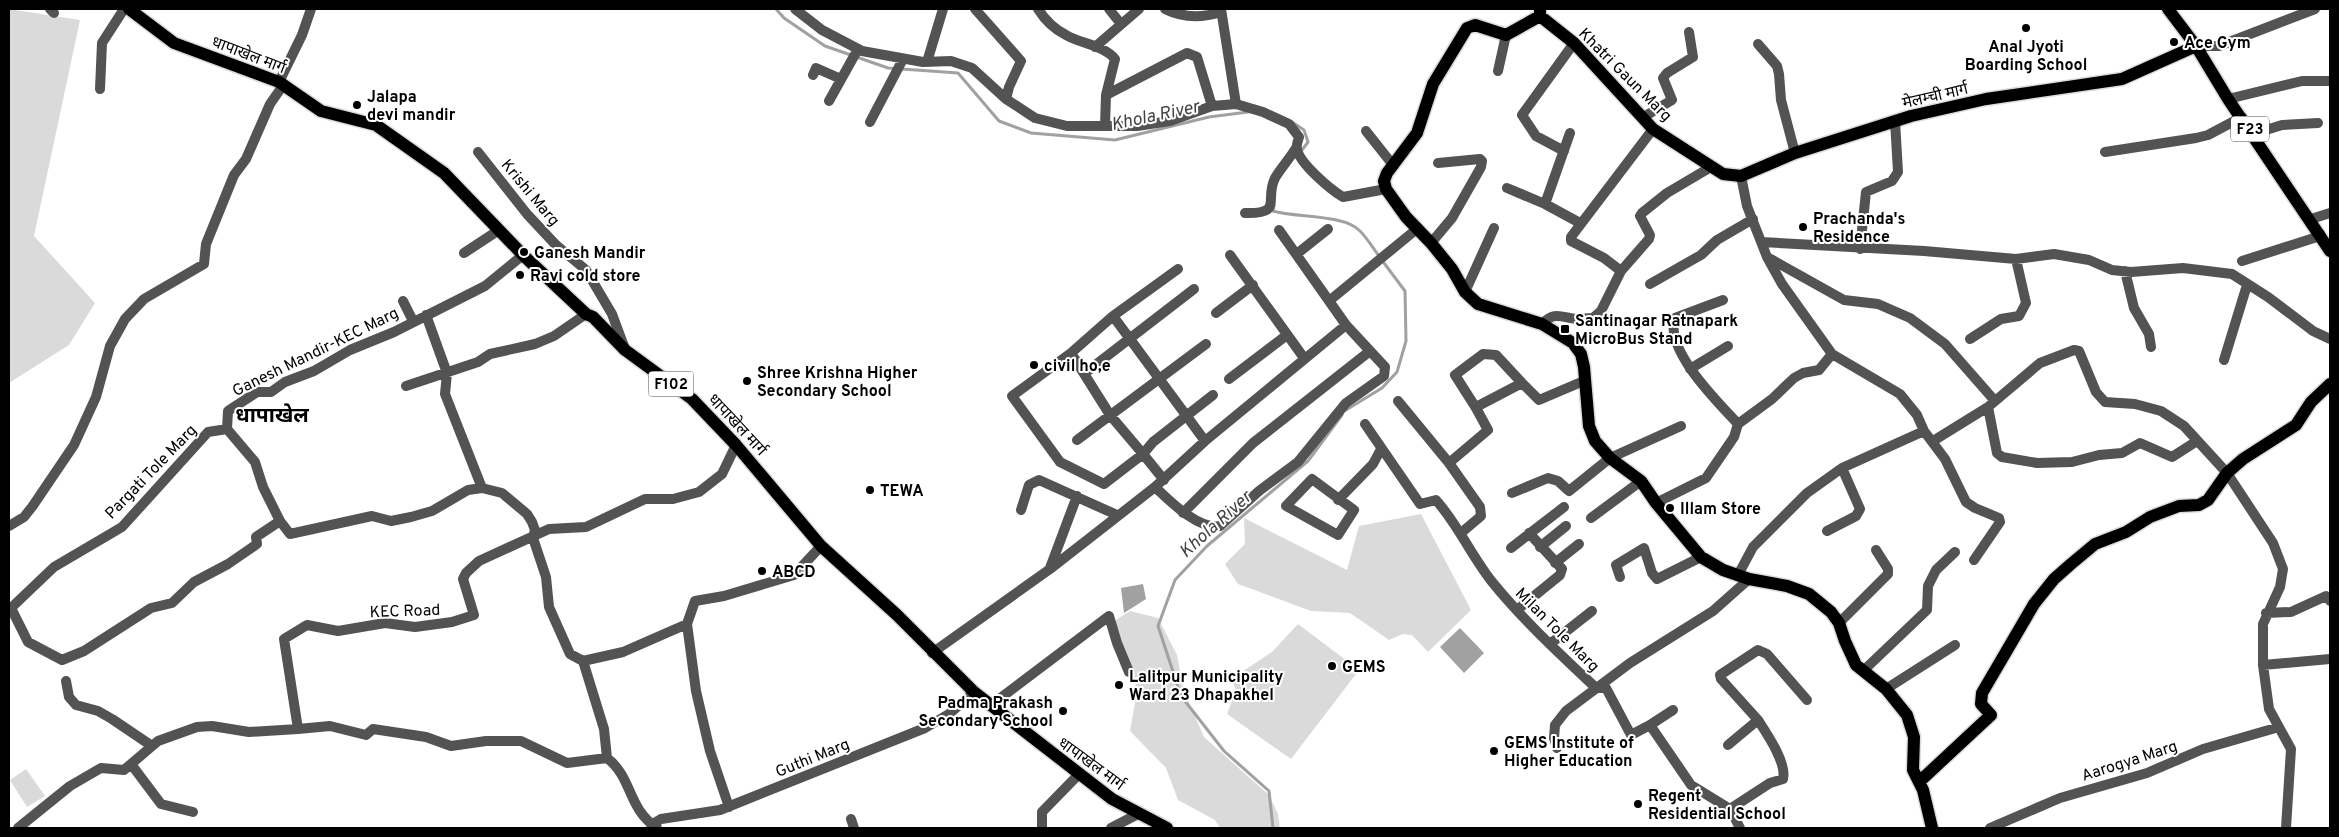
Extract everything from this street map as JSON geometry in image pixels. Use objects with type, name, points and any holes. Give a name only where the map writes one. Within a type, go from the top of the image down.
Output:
[{"type":"main road","name":"धापाखेल मार्ग","points":[[130,9],[174,42],[282,83],[321,111],[376,125],[444,173],[523,255],[586,314],[593,317],[626,350],[692,399],[736,444],[821,546],[897,615],[932,653],[974,692],[1112,799],[1167,828]]},
{"type":"main road","name":"F23","points":[[2168,9],[2196,46],[2228,98],[2311,219],[2330,251]]},
{"type":"main road","points":[[1540,12],[1506,35],[1475,25],[1466,28],[1433,84],[1410,145],[1393,164],[1384,181],[1386,189],[1406,217],[1432,243],[1452,269],[1465,292],[1478,304],[1542,324],[1573,343],[1581,354],[1586,380],[1589,426],[1595,441],[1610,458],[1641,481],[1656,503],[1701,557],[1723,570],[1744,577],[1787,586],[1809,594],[1820,602],[1839,623],[1856,665],[1886,689],[1900,705],[1912,727],[1914,737],[1912,761],[1923,790],[1932,828]]},
{"type":"main road","name":"Khatri Gaun Marg","points":[[1540,12],[1574,43],[1653,128],[1723,174],[1741,176]]},
{"type":"main road","name":"मेलम्ची मार्ग","points":[[1741,176],[1795,153],[1895,121],[1948,107],[1986,99],[2122,80],[2196,46]]},
{"type":"main road","points":[[1919,782],[1991,715],[1981,704],[1982,693],[2034,604],[2054,579],[2095,544],[2126,532],[2150,517],[2179,506],[2199,505],[2208,500],[2227,473],[2243,459],[2296,426],[2311,402],[2330,384]]},
{"type":"street","points":[[100,89],[102,43],[124,9]]},
{"type":"street","points":[[9,526],[24,517],[74,445],[96,397],[108,359],[110,346],[125,319],[144,299],[204,264],[206,244],[234,175],[246,159],[270,104],[282,83],[311,9]]},
{"type":"street","points":[[795,9],[822,30],[858,49],[927,62],[951,61],[972,68],[1006,100],[1035,118],[1066,126],[1137,126],[1170,120],[1212,106],[1236,104],[1263,112],[1289,124],[1299,137],[1296,148],[1274,180],[1272,199],[1267,210],[1262,213],[1245,212]]},
{"type":"street","points":[[927,62],[943,9]]},
{"type":"street","points":[[975,9],[1021,61],[1009,86],[1006,100]]},
{"type":"street","points":[[1038,9],[1045,20],[1066,35],[1109,52],[1115,59],[1106,95],[1104,126]]},
{"type":"street","points":[[1109,9],[1121,24]]},
{"type":"street","points":[[1095,47],[1139,9]]},
{"type":"street","points":[[1164,9],[1189,16],[1205,17],[1221,10],[1236,104]]},
{"type":"street","points":[[2196,46],[2219,46],[2315,9]]},
{"type":"street","points":[[1642,118],[1672,100],[1663,78],[1667,73],[1693,57],[1689,32]]},
{"type":"street","points":[[1498,71],[1506,35]]},
{"type":"street","points":[[1564,151],[1536,136],[1522,115],[1574,43]]},
{"type":"street","points":[[1758,44],[1776,66],[1780,74],[1781,100],[1795,153]]},
{"type":"street","points":[[829,101],[858,49]]},
{"type":"street","points":[[1106,95],[1187,53],[1197,57],[1212,106]]},
{"type":"street","points":[[870,122],[904,59]]},
{"type":"street","points":[[813,75],[816,68],[841,79]]},
{"type":"street","points":[[2228,98],[2302,81],[2330,81]]},
{"type":"street","points":[[2105,152],[2208,135],[2242,117]]},
{"type":"street","points":[[1860,249],[1866,192],[1892,181],[1898,172],[1895,121]]},
{"type":"street","points":[[2253,134],[2282,125],[2318,123]]},
{"type":"street","points":[[1621,271],[1604,258],[1571,241],[1570,236],[1653,128]]},
{"type":"street","points":[[1366,131],[1393,164]]},
{"type":"street","points":[[1544,204],[1570,134]]},
{"type":"street","points":[[1296,148],[1300,156],[1324,183],[1343,197],[1386,189]]},
{"type":"street","name":"Krishi Marg","points":[[478,152],[527,214],[555,244],[586,270],[612,314],[626,350]]},
{"type":"street","points":[[1432,243],[1459,206],[1481,167],[1482,161],[1480,159],[1438,164]]},
{"type":"street","points":[[1542,324],[1548,318],[1559,314],[1577,319],[1593,318],[1601,311],[1621,271],[1649,238],[1650,235],[1640,216],[1642,213],[1667,193],[1712,167]]},
{"type":"street","points":[[1741,176],[1747,206],[1767,257],[1782,284],[1832,354],[1900,394],[1917,415],[1924,430],[1933,441],[1966,502],[1999,518],[2000,522],[1974,560]]},
{"type":"street","points":[[1507,188],[1544,204],[1580,223]]},
{"type":"street","points":[[2311,219],[2330,213]]},
{"type":"street","points":[[1650,284],[1701,255],[1717,240],[1753,219]]},
{"type":"street","points":[[1329,301],[1418,228]]},
{"type":"street","points":[[1465,292],[1494,228]]},
{"type":"street","points":[[1298,253],[1328,229]]},
{"type":"street","points":[[464,252],[499,230]]},
{"type":"street","points":[[1155,487],[1183,513],[1212,527],[1220,526],[1259,491],[1298,462],[1346,404],[1384,376],[1385,367],[1346,325],[1298,253],[1279,230]]},
{"type":"street","points":[[2242,262],[2317,238],[2320,234]]},
{"type":"street","points":[[1762,242],[1860,249],[1924,251],[2016,259],[2054,254],[2089,260],[2112,270],[2183,268],[2232,274],[2268,297],[2313,331],[2330,339]]},
{"type":"street","name":"Ganesh Mandir-KEC Marg","points":[[227,429],[228,411],[246,398],[258,392],[271,392],[285,382],[314,371],[350,350],[394,332],[485,286],[523,255]]},
{"type":"street","points":[[1230,255],[1304,358]]},
{"type":"street","points":[[1767,257],[1844,300],[1878,304],[1910,318],[1944,344],[1991,404],[1997,453],[2002,457],[2028,462],[2072,462],[2099,455],[2122,453],[2140,443],[2172,457],[2197,441]]},
{"type":"street","points":[[1970,339],[2000,318],[2019,316],[2025,308],[2026,303],[2016,259]]},
{"type":"street","points":[[1178,269],[1113,316],[1071,353],[1014,394],[1012,396],[1013,400],[1060,462],[1099,484],[1108,483],[1143,454],[1153,442],[1213,395]]},
{"type":"street","points":[[2125,271],[2134,308],[2149,334],[2151,347]]},
{"type":"street","points":[[2224,360],[2247,285]]},
{"type":"street","points":[[1216,313],[1253,286]]},
{"type":"street","points":[[1084,373],[1194,289]]},
{"type":"street","points":[[1723,300],[1675,318],[1673,334],[1690,369],[1738,424]]},
{"type":"street","points":[[403,301],[413,321]]},
{"type":"street","points":[[406,386],[436,374],[447,373],[485,359],[490,354],[535,344],[554,336],[586,314]]},
{"type":"street","points":[[426,315],[447,373],[445,394],[482,488]]},
{"type":"street","points":[[1113,316],[1160,377],[1205,441]]},
{"type":"street","points":[[932,653],[1050,569],[1164,480],[1205,441],[1346,325]]},
{"type":"street","points":[[1229,379],[1287,335]]},
{"type":"street","points":[[1076,440],[1206,344]]},
{"type":"street","points":[[1690,369],[1728,346]]},
{"type":"street","points":[[1933,441],[1991,404],[2040,363],[2074,350],[2079,351],[2096,392],[2105,402],[2135,404],[2161,411],[2184,426],[2227,473],[2273,543],[2283,569],[2280,587],[2266,613],[2263,624],[2263,665],[2267,704],[2291,749],[2292,758],[2286,828]]},
{"type":"street","points":[[1183,513],[1253,442],[1370,351]]},
{"type":"street","points":[[1071,353],[1110,415],[1164,480]]},
{"type":"street","points":[[1449,463],[1488,430],[1455,376],[1483,354],[1496,355],[1539,400],[1586,380]]},
{"type":"street","points":[[1656,503],[1706,478],[1734,437],[1738,424],[1772,399],[1794,378],[1803,373],[1819,370],[1832,354]]},
{"type":"street","points":[[1476,408],[1522,382]]},
{"type":"street","points":[[1398,401],[1449,463],[1482,511],[1481,516],[1461,533]]},
{"type":"street","points":[[1338,500],[1373,464],[1381,449],[1365,424]]},
{"type":"street","points":[[1512,493],[1548,478],[1558,481],[1568,491],[1610,458],[1681,426]]},
{"type":"street","points":[[227,429],[255,462],[280,521],[290,534],[372,516],[391,521],[432,511],[468,490],[482,488],[502,493],[528,514],[536,530],[533,538],[546,577],[549,607],[570,654],[583,661],[623,652],[687,624]]},
{"type":"street","name":"Pargati Tole Marg","points":[[227,429],[208,432],[122,527],[54,567],[11,608],[28,642],[62,660],[84,651],[151,608],[172,603],[194,582],[228,564],[257,544],[256,537],[280,521]]},
{"type":"street","points":[[1744,577],[1753,547],[1807,492],[1842,468],[1924,430]]},
{"type":"street","name":"KEC Road","points":[[298,729],[284,638],[307,625],[338,631],[385,623],[415,627],[452,622],[474,615],[464,586],[466,573],[490,555],[533,538],[549,529],[586,527],[645,499],[673,500],[699,492],[722,474],[736,444]]},
{"type":"street","name":"Milan Tole Marg","points":[[1381,449],[1420,504],[1434,500],[1461,533],[1492,582],[1550,644],[1596,688],[1630,663],[1712,611],[1744,577]]},
{"type":"street","points":[[1828,531],[1856,516],[1860,509],[1842,468]]},
{"type":"street","points":[[1312,479],[1338,500],[1354,510],[1338,535],[1286,506],[1312,479]]},
{"type":"street","points":[[1021,510],[1029,485],[1039,480],[1118,515]]},
{"type":"street","points":[[1591,518],[1641,481]]},
{"type":"street","points":[[1050,569],[1077,496]]},
{"type":"street","points":[[1511,548],[1564,506]]},
{"type":"street","points":[[1540,547],[1566,526]]},
{"type":"street","points":[[1517,610],[1560,575],[1562,569],[1555,564],[1529,532]]},
{"type":"street","points":[[1555,564],[1579,544]]},
{"type":"street","points":[[729,807],[710,751],[696,690],[687,624],[695,601],[724,596],[794,575],[821,546]]},
{"type":"street","points":[[1620,576],[1616,564],[1644,548],[1652,573],[1657,579],[1701,557]]},
{"type":"street","points":[[1839,623],[1888,574],[1888,569],[1876,550]]},
{"type":"street","points":[[1864,671],[1927,610],[1928,586],[1936,570],[1955,552]]},
{"type":"street","points":[[2266,613],[2291,612],[2326,596],[2330,601]]},
{"type":"street","points":[[1550,644],[1592,611]]},
{"type":"street","points":[[990,706],[1109,616],[1117,643],[1129,672]]},
{"type":"street","points":[[1886,689],[1955,645]]},
{"type":"street","points":[[1730,809],[1770,784],[1783,779],[1784,774],[1774,745],[1758,720],[1721,679],[1720,675],[1758,650],[1764,650],[1807,700]]},
{"type":"street","points":[[2263,665],[2330,659]]},
{"type":"street","points":[[583,661],[604,729],[607,758],[623,775],[632,801],[644,818],[654,826]]},
{"type":"street","points":[[66,681],[69,697],[76,705],[98,711],[112,718],[152,746]]},
{"type":"street","points":[[1557,748],[1554,738],[1555,725],[1566,711],[1596,688],[1606,688],[1631,735],[1673,710]]},
{"type":"street","name":"Guthi Marg","points":[[654,826],[661,818],[697,815],[729,807],[925,728],[950,714],[974,692]]},
{"type":"street","points":[[1728,745],[1758,720]]},
{"type":"street","points":[[1650,725],[1691,785],[1730,809],[1740,828]]},
{"type":"street","points":[[18,828],[70,786],[101,768],[124,770],[152,746],[166,738],[198,728],[212,726],[249,732],[330,726],[366,735],[373,729],[426,738],[451,746],[486,741],[521,741],[567,763],[607,758]]},
{"type":"street","name":"Aarogya Marg","points":[[1990,828],[2060,798],[2147,773],[2203,749],[2279,727]]},
{"type":"street","points":[[131,764],[162,804],[194,812]]},
{"type":"street","points":[[1042,828],[1042,812],[1079,774]]},
{"type":"street","points":[[1111,828],[1138,814]]},
{"type":"shaded area","points":[[9,9],[80,20],[34,236],[95,303],[69,345],[9,383]]},
{"type":"shaded area","points":[[1421,514],[1471,610],[1428,652],[1412,635],[1403,634],[1389,640],[1350,613],[1311,611],[1238,584],[1225,564],[1245,544],[1244,518],[1347,570],[1359,526]]},
{"type":"shaded area","points":[[1143,584],[1146,599],[1124,613],[1121,588]]},
{"type":"shaded area","points":[[1130,611],[1158,618],[1177,655],[1183,689],[1204,737],[1269,795],[1278,814],[1280,828],[1220,828],[1215,820],[1178,800],[1166,768],[1130,731],[1137,691],[1132,668],[1115,634],[1116,620]]},
{"type":"shaded area","points":[[1298,624],[1359,670],[1291,759],[1227,714],[1236,690],[1231,679],[1272,652]]},
{"type":"shaded area","points":[[1460,628],[1484,653],[1464,673],[1440,647]]},
{"type":"shaded area","points":[[26,769],[45,796],[27,807],[10,780]]},
{"type":"waterway","name":"Khola River","points":[[776,9],[784,18],[825,46],[888,68],[958,73],[999,121],[1031,133],[1115,140],[1209,117],[1248,112]]},
{"type":"waterway","name":"Khola River","points":[[1292,122],[1304,130],[1308,142],[1302,150]]},
{"type":"waterway","name":"Khola River","points":[[1274,206],[1273,211],[1332,219],[1353,226],[1363,234],[1379,256]]},
{"type":"waterway","name":"Khola River","points":[[1346,410],[1382,388],[1397,372],[1406,341],[1405,291],[1384,263]]},
{"type":"waterway","name":"Khola River","points":[[1273,828],[1269,791],[1224,751],[1181,696],[1158,626],[1175,580],[1207,546],[1308,461],[1342,415]]},
{"type":"place","name":"Anal Jyoti Boarding School","points":[[2026,28]]},
{"type":"place","name":"Ace Gym","points":[[2174,42]]},
{"type":"place","name":"Jalapa devi mandir","points":[[357,105]]},
{"type":"place","name":"Prachanda's Residence","points":[[1803,227]]},
{"type":"place","name":"Ganesh Mandir","points":[[524,252]]},
{"type":"place","name":"Ravi cold store","points":[[520,275]]},
{"type":"place","name":"Santinagar Ratnapark MicroBus Stand","points":[[1565,329]]},
{"type":"place","name":"civil ho,e","points":[[1034,365]]},
{"type":"place","name":"Shree Krishna Higher Secondary School","points":[[747,381]]},
{"type":"place","name":"TEWA","points":[[870,490]]},
{"type":"place","name":"Illam Store","points":[[1670,508]]},
{"type":"place","name":"ABCD","points":[[762,571]]},
{"type":"place","name":"GEMS","points":[[1332,666]]},
{"type":"place","name":"Lalitpur Municipality Ward 23 Dhapakhel","points":[[1119,685]]},
{"type":"place","name":"Padma Prakash Secondary School","points":[[1063,711]]},
{"type":"place","name":"GEMS Institute of Higher Education","points":[[1494,751]]},
{"type":"place","name":"Regent Residential School","points":[[1638,804]]},
{"type":"district","name":"धापाखेल","points":[[272,415]]}]
